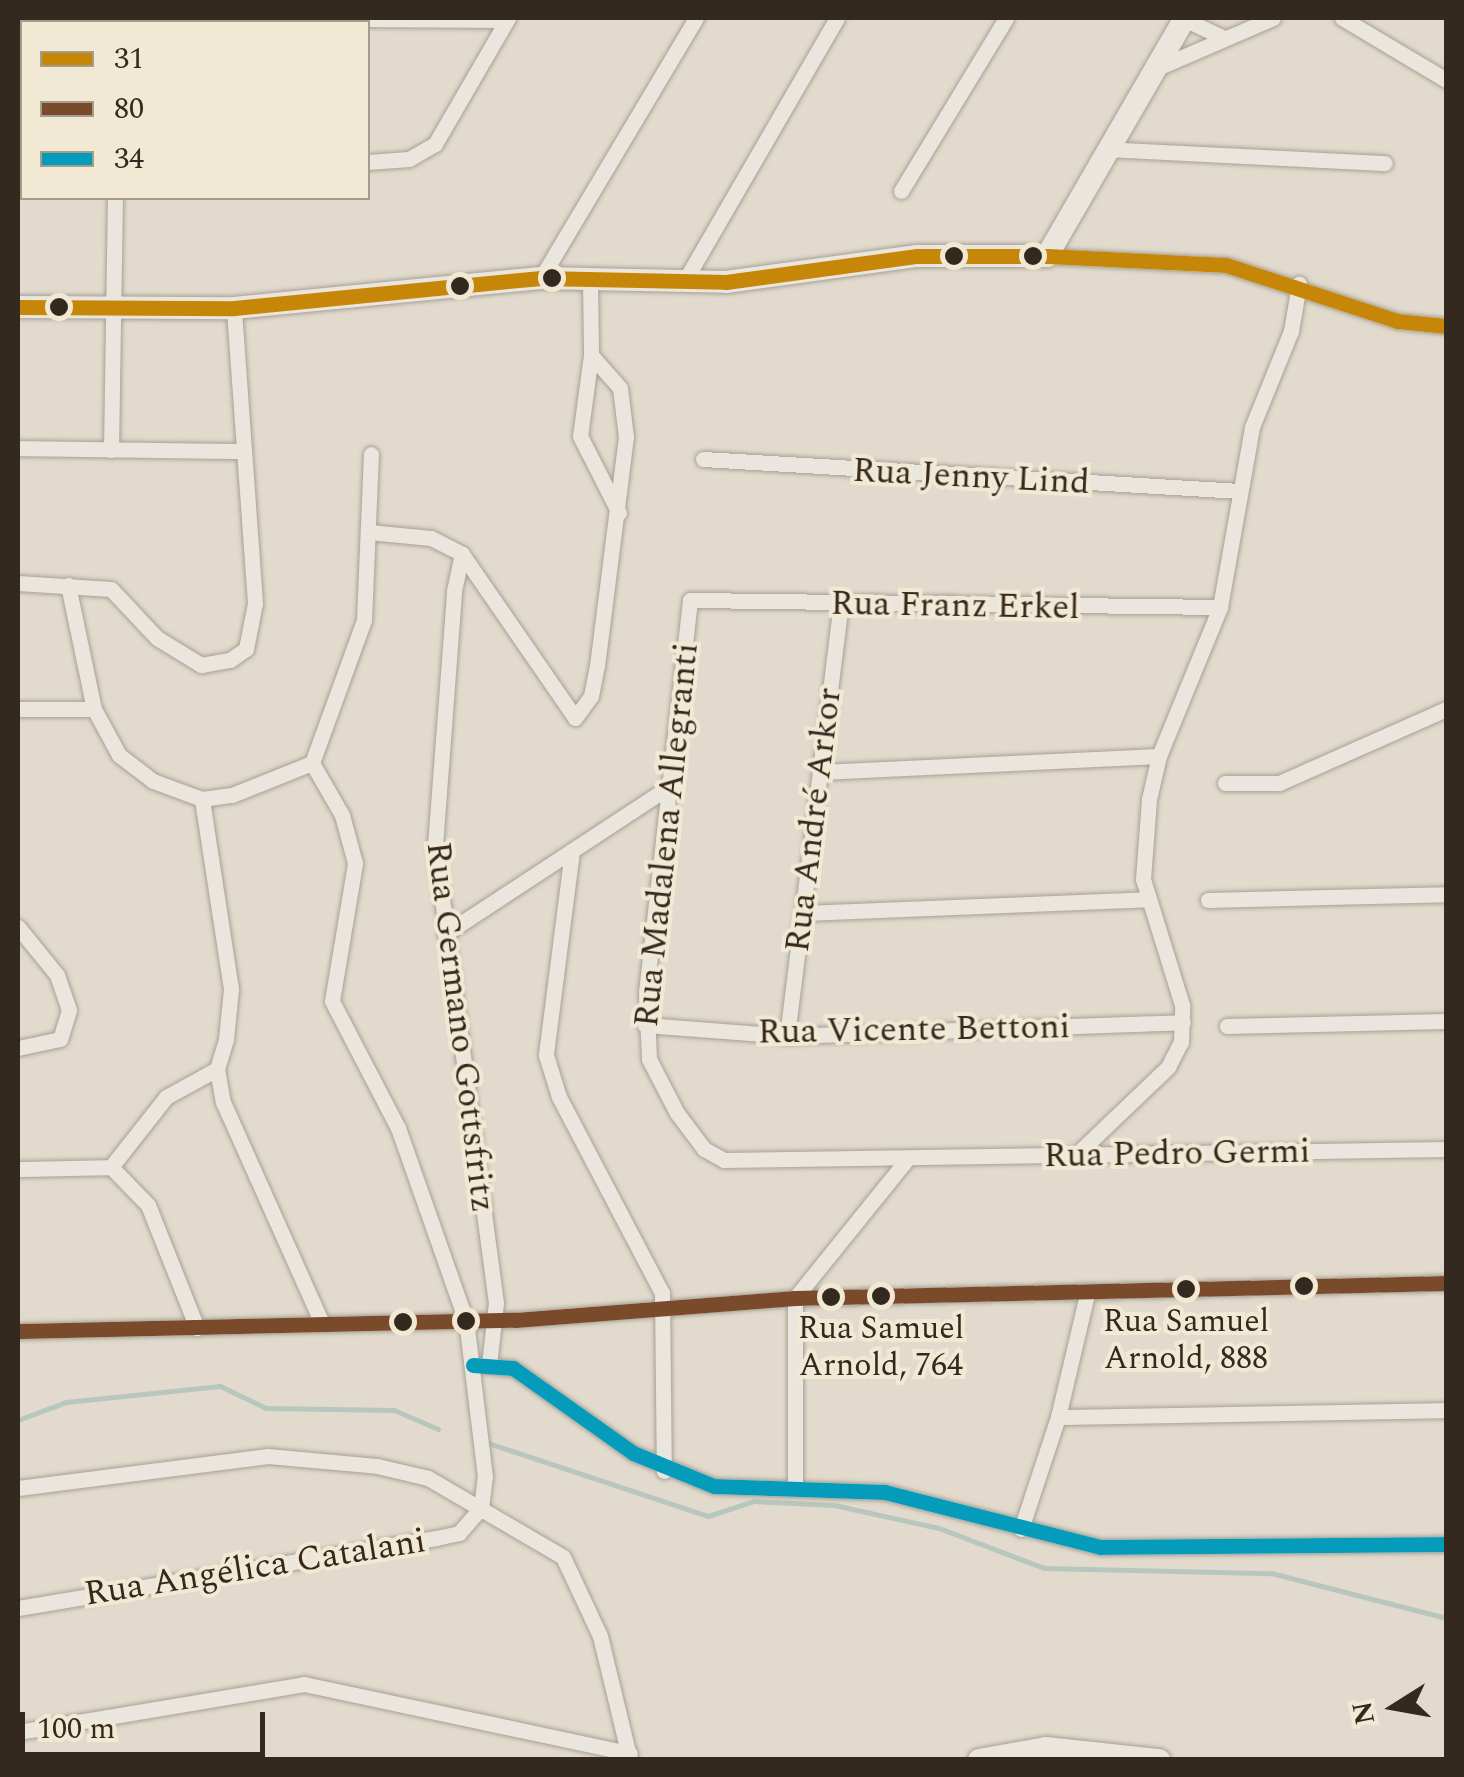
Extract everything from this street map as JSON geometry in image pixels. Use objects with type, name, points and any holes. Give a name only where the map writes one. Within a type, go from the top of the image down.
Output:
[{"type":"street","points":[[214,18],[507,19],[435,144],[409,159],[370,162]]},
{"type":"street","points":[[540,278],[696,18]]},
{"type":"street","points":[[684,282],[837,18]]},
{"type":"street","points":[[901,191],[1006,18]]},
{"type":"street","points":[[1047,256],[1105,149],[1184,18],[1222,37]]},
{"type":"street","points":[[1153,70],[1272,18]]},
{"type":"street","points":[[1342,18],[1446,80]]},
{"type":"street","points":[[1105,149],[1385,163]]},
{"type":"street","points":[[111,450],[116,200]]},
{"type":"street","points":[[18,308],[234,308],[540,278],[684,282],[918,256],[1047,256],[1226,265],[1299,284],[1397,321],[1446,326]]},
{"type":"street","points":[[590,280],[590,354],[580,436],[618,513]]},
{"type":"street","points":[[1076,1155],[1168,1067],[1184,1022],[1148,899],[1143,853],[1159,756],[1220,607],[1258,403],[1291,330],[1299,284]]},
{"type":"street","points":[[18,584],[112,589],[186,660],[217,664],[246,648],[255,603],[234,308]]},
{"type":"street","points":[[368,532],[431,538],[462,554],[575,718],[594,684],[626,438],[620,388],[590,354]]},
{"type":"street","points":[[18,448],[242,451]]},
{"type":"street","points":[[68,585],[94,709],[119,755],[153,781],[202,799],[232,795],[312,763],[359,644],[370,454]]},
{"type":"street","name":"Rua Jenny Lind","points":[[703,458],[1240,491]]},
{"type":"street","name":"Rua Germano Gottsfritz","points":[[462,554],[435,814],[445,934],[497,1320],[481,1365]]},
{"type":"street","name":"Rua Franz Erkel","points":[[690,600],[1220,607]]},
{"type":"street","name":"Rua Madalena Allegranti","points":[[690,600],[645,1025],[648,1059],[662,1088],[715,1157],[907,1158]]},
{"type":"street","name":"Rua André Arkor","points":[[787,1036],[841,604]]},
{"type":"street","points":[[18,709],[94,709]]},
{"type":"street","points":[[1225,783],[1280,782],[1446,709]]},
{"type":"street","points":[[820,772],[1159,756]]},
{"type":"street","points":[[312,763],[342,815],[354,863],[332,980],[336,1016],[398,1128],[481,1365],[481,1508]]},
{"type":"street","points":[[445,934],[672,785]]},
{"type":"street","points":[[202,799],[231,989],[217,1069],[223,1102],[322,1323]]},
{"type":"street","points":[[572,851],[546,1028],[549,1075],[666,1309],[664,1471]]},
{"type":"street","points":[[1208,900],[1446,894]]},
{"type":"street","points":[[804,913],[1148,899]]},
{"type":"street","points":[[18,927],[57,976],[69,1010],[60,1039],[18,1048]]},
{"type":"street","points":[[1228,1026],[1446,1021]]},
{"type":"street","name":"Rua Vicente Bettoni","points":[[645,1025],[787,1036],[1184,1022]]},
{"type":"street","points":[[111,1168],[166,1097],[217,1069]]},
{"type":"street","name":"Rua Pedro Germi","points":[[907,1158],[1446,1149]]},
{"type":"street","points":[[795,1487],[795,1298],[907,1158]]},
{"type":"street","points":[[18,1168],[111,1168],[148,1205],[197,1328]]},
{"type":"street","points":[[18,1331],[466,1322],[795,1298],[1086,1294],[1446,1282]]},
{"type":"street","points":[[1020,1529],[1058,1416],[1086,1294]]},
{"type":"street","points":[[481,1365],[513,1368],[664,1471],[714,1486],[885,1492],[1100,1546],[1446,1544]]},
{"type":"street","points":[[1058,1416],[1446,1410]]},
{"type":"street","points":[[18,1488],[268,1456],[411,1472],[545,1542],[576,1577],[600,1636],[630,1756],[304,1684],[18,1732]]},
{"type":"street","name":"Rua Angélica Catalani","points":[[18,1608],[436,1538],[459,1533],[481,1508]]},
{"type":"street","points":[[979,1760],[1046,1748],[1159,1760]]},
{"type":"waterway","points":[[18,1420],[66,1402],[220,1386],[266,1408],[394,1410],[438,1429]]},
{"type":"waterway","points":[[488,1443],[708,1516],[754,1501],[834,1505],[939,1528],[1044,1568],[1271,1573],[1446,1618]]},
{"type":"transit line","name":"31","points":[[18,307],[234,308],[541,278],[726,282],[917,256],[1047,256],[1226,265],[1397,321],[1446,326]]},
{"type":"transit line","name":"80","points":[[18,1331],[515,1320],[795,1298],[1446,1283]]},
{"type":"transit line","name":"34","points":[[473,1365],[513,1368],[633,1453],[714,1486],[885,1492],[1100,1547],[1446,1544]]},
{"type":"place","name":"Rua Samuel Arnold, 888","points":[[1186,1289]]},
{"type":"place","name":"Rua Samuel Arnold, 764","points":[[881,1296]]}]
